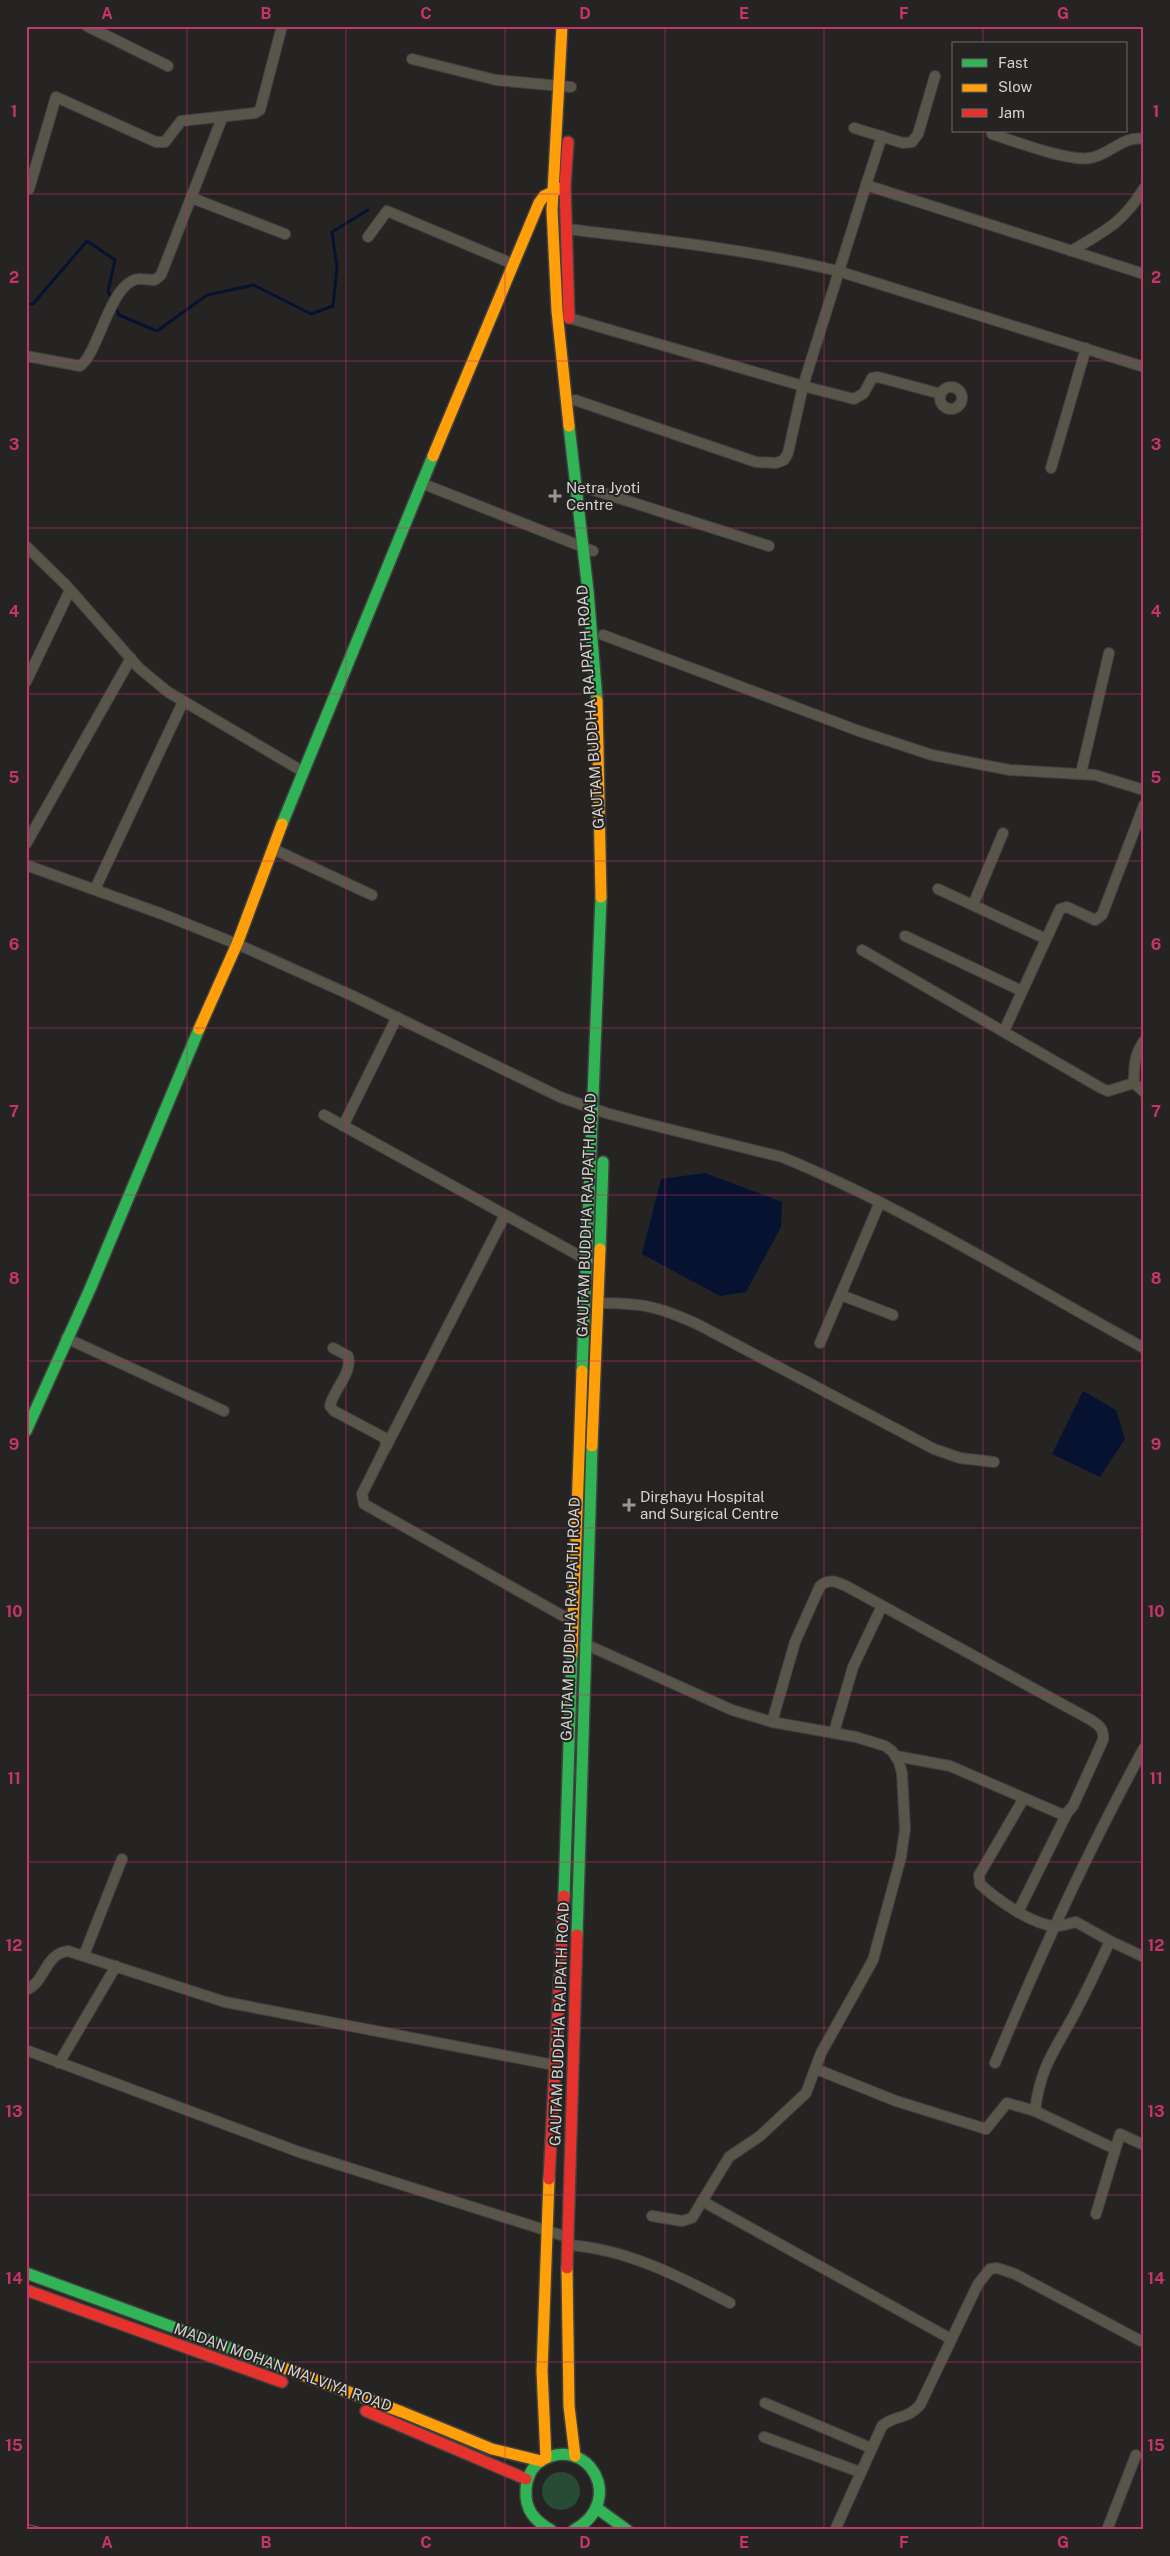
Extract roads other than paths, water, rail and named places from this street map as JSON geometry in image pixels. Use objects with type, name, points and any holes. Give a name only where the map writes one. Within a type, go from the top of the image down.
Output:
[{"type":"main road","points":[[544,2459],[542,2371],[546,2231],[563,1923],[586,1259],[603,1112],[602,817],[594,648],[588,549],[564,392],[554,263],[551,193],[568,87],[562,26]]},
{"type":"main road","points":[[572,61],[573,26]]},
{"type":"main road","name":"GAUTAM BUDDHA RAJPATH ROAD","points":[[569,126],[565,186],[569,318],[575,400],[588,488],[588,549],[603,634],[610,739]]},
{"type":"main road","points":[[26,1431],[66,1338],[90,1289],[176,1079],[237,944],[302,771],[539,203],[544,196],[565,186]]},
{"type":"main road","points":[[607,1056],[612,870]]},
{"type":"main road","name":"GAUTAM BUDDHA RAJPATH ROAD","points":[[575,2456],[569,2406],[566,2241],[596,1303],[604,1151]]},
{"type":"main road","points":[[26,2273],[402,2412],[492,2449],[544,2459]]},
{"type":"main road","name":"MADAN MOHAN MALVIYA ROAD","points":[[26,2290],[291,2385]]},
{"type":"main road","name":"MADAN MOHAN MALVIYA ROAD","points":[[355,2407],[526,2479]]},
{"type":"main road","points":[[551,2530],[534,2524],[525,2503],[524,2491],[526,2479],[532,2468],[544,2459],[556,2455],[575,2456],[584,2461],[596,2475],[601,2496],[598,2509],[591,2520],[577,2529]]},
{"type":"main road","points":[[598,2509],[627,2530]]},
{"type":"main road","points":[[577,2529],[593,2530]]},
{"type":"street","points":[[87,26],[168,66]]},
{"type":"street","points":[[26,187],[29,188],[56,98],[162,143],[169,138],[181,121],[222,118],[255,113],[260,110],[282,26]]},
{"type":"street","points":[[412,59],[496,80],[568,87]]},
{"type":"street","points":[[854,128],[904,143],[912,142],[916,138],[935,76]]},
{"type":"street","points":[[26,356],[80,366],[87,358],[110,310],[131,281],[155,280],[161,275],[222,118]]},
{"type":"street","points":[[992,134],[1074,158],[1090,158],[1126,140],[1144,139]]},
{"type":"street","points":[[575,400],[756,462],[776,463],[784,460],[788,453],[803,386],[882,136]]},
{"type":"street","points":[[866,185],[1144,274]]},
{"type":"street","points":[[1071,251],[1101,234],[1127,214],[1144,188]]},
{"type":"street","points":[[192,198],[285,234]]},
{"type":"street","points":[[368,237],[387,211],[513,264]]},
{"type":"street","points":[[567,229],[763,255],[838,271],[1144,367]]},
{"type":"street","points":[[569,318],[854,399],[864,392],[872,378],[878,377],[941,394]]},
{"type":"street","points":[[1051,468],[1086,348]]},
{"type":"street","points":[[421,483],[588,549]]},
{"type":"street","points":[[588,488],[769,546]]},
{"type":"street","points":[[26,546],[70,590],[131,658],[161,686],[183,702],[302,771]]},
{"type":"street","points":[[26,682],[70,590]]},
{"type":"street","points":[[603,634],[859,731],[932,755],[968,764],[1010,770],[1095,775],[1144,790]]},
{"type":"street","points":[[1080,773],[1109,653]]},
{"type":"street","points":[[26,844],[131,658]]},
{"type":"street","points":[[95,889],[183,702]]},
{"type":"street","points":[[1004,1031],[1062,907],[1095,920],[1100,918],[1144,805]]},
{"type":"street","points":[[973,905],[1004,833]]},
{"type":"street","points":[[273,849],[372,895]]},
{"type":"street","points":[[26,866],[95,889],[237,944],[397,1017],[560,1097],[603,1112],[782,1157],[845,1184],[1144,1348]]},
{"type":"street","points":[[938,889],[1046,939]]},
{"type":"street","points":[[905,936],[1022,991]]},
{"type":"street","points":[[862,950],[1101,1088],[1108,1090],[1134,1083]]},
{"type":"street","points":[[343,1126],[397,1017]]},
{"type":"street","points":[[1134,1083],[1136,1052],[1144,1041]]},
{"type":"street","points":[[1134,1083],[1144,1092]]},
{"type":"street","points":[[324,1115],[598,1266]]},
{"type":"street","points":[[820,1343],[880,1202]]},
{"type":"street","points":[[505,1215],[362,1494],[364,1504],[572,1621]]},
{"type":"street","points":[[840,1295],[893,1315]]},
{"type":"street","points":[[596,1303],[630,1303],[666,1310],[717,1334],[934,1449],[960,1458],[994,1462]]},
{"type":"street","points":[[66,1338],[224,1411]]},
{"type":"street","points":[[333,1348],[348,1356],[350,1361],[330,1406],[383,1437],[386,1441],[385,1448]]},
{"type":"street","points":[[772,1722],[795,1642],[820,1586],[824,1582],[838,1582],[1100,1726],[1104,1732],[1103,1740],[1073,1806],[1067,1813],[1018,1912]]},
{"type":"street","points":[[834,1732],[853,1667],[882,1606]]},
{"type":"street","points":[[585,1644],[726,1707],[772,1722],[834,1732],[885,1746],[896,1756],[902,1773],[905,1829],[901,1857],[879,1944],[865,1978],[821,2053],[810,2085],[801,2099],[760,2136],[729,2157],[692,2218],[688,2220],[652,2216]]},
{"type":"street","points":[[996,2063],[1054,1927],[1100,1828],[1144,1748]]},
{"type":"street","points":[[896,1756],[950,1766],[1052,1811],[1060,1814],[1067,1813]]},
{"type":"street","points":[[1024,1798],[978,1880],[984,1888],[1018,1912],[1054,1927],[1076,1922],[1144,1957]]},
{"type":"street","points":[[84,1955],[122,1859]]},
{"type":"street","points":[[1035,2111],[1038,2085],[1050,2054],[1075,2013],[1110,1941]]},
{"type":"street","points":[[28,1991],[59,1952],[68,1951],[225,2002],[555,2066],[572,2067]]},
{"type":"street","points":[[59,2063],[116,1966]]},
{"type":"street","points":[[26,2050],[299,2152],[546,2231],[566,2241],[614,2252],[687,2280],[730,2303]]},
{"type":"street","points":[[816,2070],[896,2100],[986,2129],[1007,2103],[1035,2111],[1115,2149]]},
{"type":"street","points":[[1096,2214],[1120,2134],[1144,2145]]},
{"type":"street","points":[[702,2201],[951,2339]]},
{"type":"street","points":[[835,2530],[882,2426],[887,2421],[910,2414],[920,2404],[983,2276],[990,2269],[997,2268],[1015,2274],[1141,2341]]},
{"type":"street","points":[[764,2403],[871,2448]]},
{"type":"street","points":[[764,2436],[860,2472]]},
{"type":"street","points":[[1107,2530],[1136,2455]]},
{"type":"water","points":[[705,1173],[782,1202],[781,1227],[746,1292],[720,1296],[642,1254],[661,1179]]},
{"type":"water","points":[[1083,1391],[1116,1410],[1125,1439],[1100,1477],[1052,1454]]},
{"type":"waterway","points":[[115,306],[119,315],[157,331],[207,295],[254,285],[311,314],[333,306],[337,268],[332,232],[368,210]]},
{"type":"waterway","points":[[26,304],[33,304],[87,241],[115,260],[108,291],[113,300]]},
{"type":"railway","points":[[26,2526],[41,2530]]},
{"type":"place","name":"Netra Jyoti Centre","points":[[555,496]]},
{"type":"place","name":"Dirghayu Hospital and Surgical Centre","points":[[629,1505]]}]
